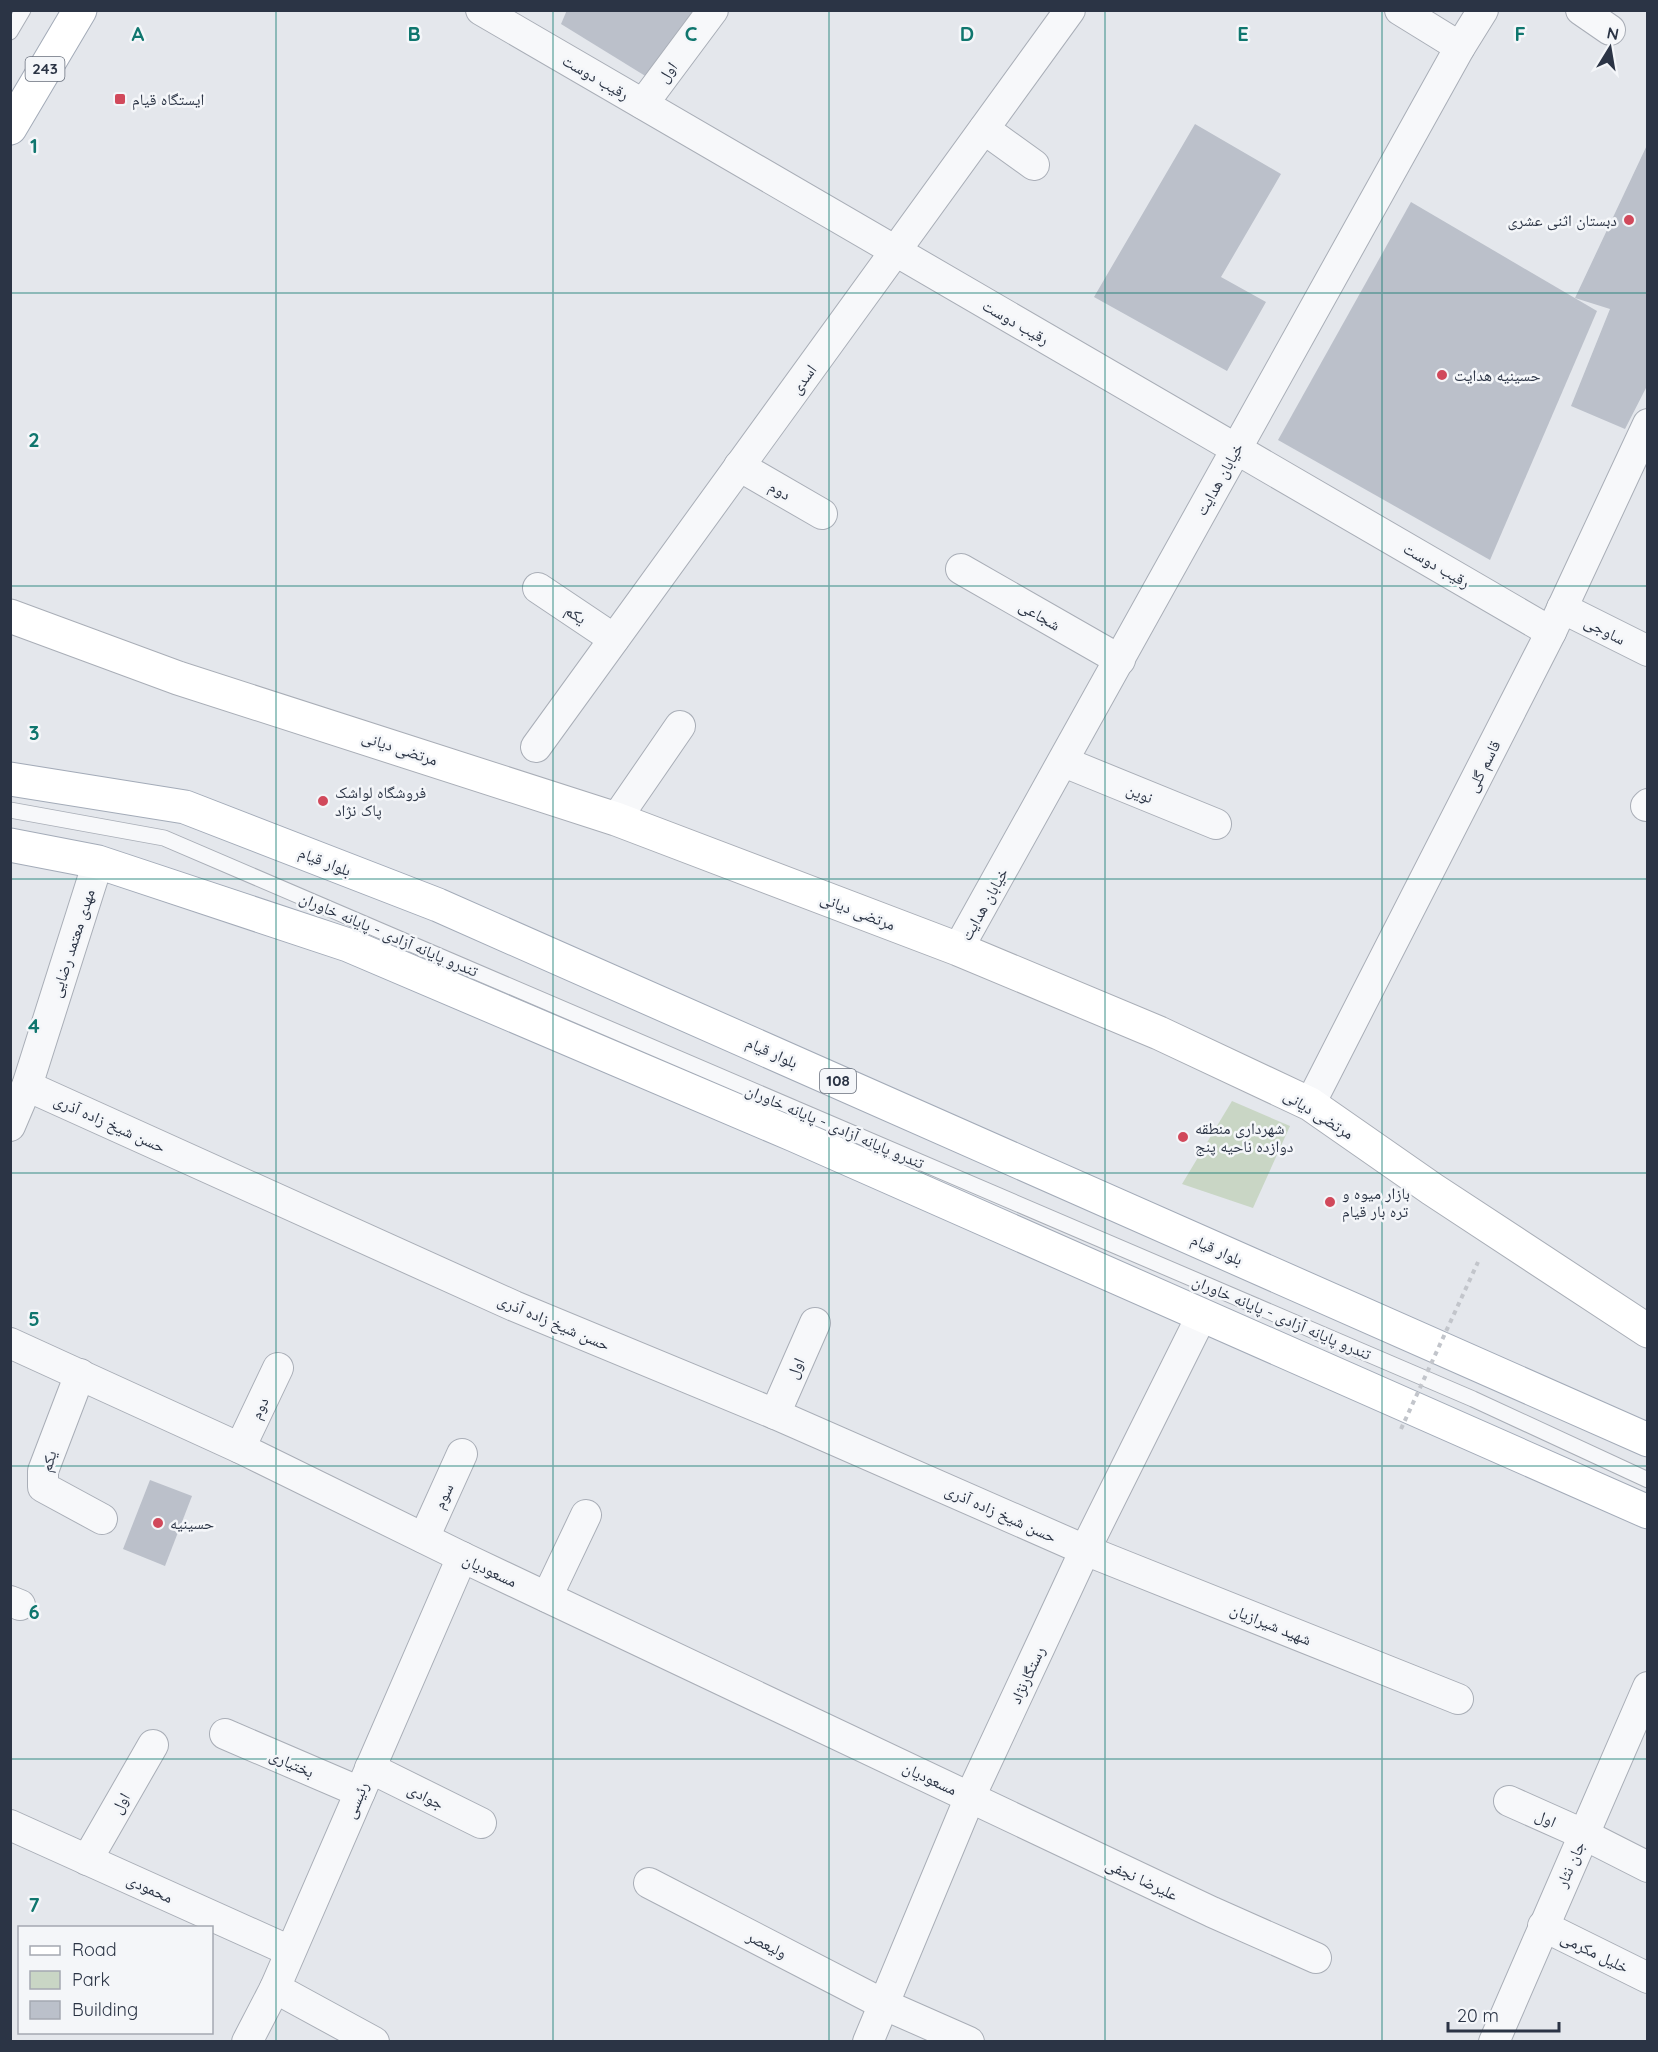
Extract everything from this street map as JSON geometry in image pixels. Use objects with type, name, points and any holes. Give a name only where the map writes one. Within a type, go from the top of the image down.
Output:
[{"type":"main road","name":"243","points":[[10,128],[80,10]]},
{"type":"main road","name":"مرتضی دیانی","points":[[10,616],[178,678],[616,819],[958,949],[1159,1033],[1310,1104],[1432,1189],[1647,1331]]},
{"type":"main road","name":"بلوار قیام","points":[[10,779],[186,807],[438,905],[1647,1440]]},
{"type":"main road","points":[[10,845],[98,862],[348,945],[794,1135],[1647,1512]]},
{"type":"street","name":"رقیب دوست","points":[[481,10],[1236,449],[1557,620]]},
{"type":"street","name":"اول","points":[[643,104],[713,10]]},
{"type":"street","name":"اسدی","points":[[536,747],[1070,10]]},
{"type":"street","points":[[1400,10],[1460,47]]},
{"type":"street","name":"خیابان‌ هدایت","points":[[958,949],[1460,47],[1484,10]]},
{"type":"street","points":[[1581,10],[1610,30]]},
{"type":"street","points":[[984,129],[1034,165]]},
{"type":"street","name":"قاسم گلی","points":[[1310,1104],[1557,620],[1647,424]]},
{"type":"street","name":"دوم","points":[[739,466],[822,514]]},
{"type":"street","name":"شجاعی","points":[[961,569],[1120,660]]},
{"type":"street","name":"یکم","points":[[538,588],[614,639]]},
{"type":"street","name":"ساوجی","points":[[1557,620],[1647,651]]},
{"type":"street","points":[[616,819],[680,726]]},
{"type":"street","name":"نوین","points":[[1064,762],[1216,824]]},
{"type":"street","name":"مهدی معتمد رضایی","points":[[10,1126],[27,1086],[98,862]]},
{"type":"street","name":"حسن شیخ زاده آذری","points":[[27,1086],[514,1306],[775,1413],[1085,1550]]},
{"type":"street","name":"رستگارنژاد","points":[[868,2042],[970,1797],[1085,1550],[1202,1315]]},
{"type":"street","name":"اول","points":[[775,1413],[815,1323]]},
{"type":"street","name":"مسعودیان","points":[[10,1343],[240,1448],[462,1557],[970,1797]]},
{"type":"street","name":"دوم","points":[[240,1448],[278,1368]]},
{"type":"street","name":"یکم","points":[[80,1374],[42,1471],[43,1487],[102,1519]]},
{"type":"street","name":"سوم","points":[[424,1538],[462,1454]]},
{"type":"street","points":[[547,1597],[586,1515]]},
{"type":"street","name":"شهید شیرازیان","points":[[1085,1550],[1458,1698]]},
{"type":"street","name":"رئیسی","points":[[247,2042],[274,1988],[462,1557]]},
{"type":"street","name":"جان نثار","points":[[1494,2042],[1647,1687]]},
{"type":"street","name":"بختیاری","points":[[225,1734],[365,1780]]},
{"type":"street","name":"اول","points":[[87,1860],[153,1745]]},
{"type":"street","name":"جوادی","points":[[365,1780],[481,1824]]},
{"type":"street","name":"علیرضا نجفی","points":[[970,1797],[1212,1912],[1316,1958]]},
{"type":"street","name":"اول","points":[[1509,1801],[1583,1834],[1647,1867]]},
{"type":"street","name":"محمودی","points":[[10,1825],[290,1951]]},
{"type":"street","name":"ولیعصر","points":[[649,1883],[885,2005],[969,2042]]},
{"type":"street","name":"خلیل مکرمی","points":[[1543,1926],[1647,1978]]},
{"type":"street","points":[[274,1988],[374,2042]]},
{"type":"lane","points":[[10,32],[23,10]]},
{"type":"lane","name":"تندرو پایانه آزادی - پایانه خاوران","points":[[10,810],[165,838],[1473,1399],[1647,1480]]},
{"type":"path","points":[[1401,1429],[1478,1262]]},
{"type":"green space","points":[[1232,1101],[1290,1126],[1253,1208],[1182,1184]]},
{"type":"building","points":[[567,10],[697,10],[647,77],[561,24]]},
{"type":"building","points":[[1195,124],[1281,174],[1221,277],[1266,302],[1227,371],[1094,297]]},
{"type":"building","name":"دبستان اثنی عشری","points":[[1648,143],[1648,384],[1625,429],[1571,406],[1610,309],[1575,298]]},
{"type":"building","name":"حسینیه هدایت","points":[[1411,202],[1597,311],[1490,560],[1278,440]]},
{"type":"building","name":"حسینیه","points":[[150,1480],[192,1496],[165,1566],[123,1549]]},
{"type":"place","name":"ایستگاه قیام","points":[[120,99]]},
{"type":"place","name":"دبستان اثنی عشری","points":[[1629,220]]},
{"type":"place","name":"حسینیه هدایت","points":[[1442,375]]},
{"type":"place","name":"فروشگاه لواشک پاک نژاد","points":[[323,801]]},
{"type":"place","name":"شهرداری منطقه دوازده ناحیه پنج","points":[[1183,1137]]},
{"type":"place","name":"بازار میوه و تره بار قیام","points":[[1330,1202]]},
{"type":"place","name":"حسینیه","points":[[158,1523]]}]
